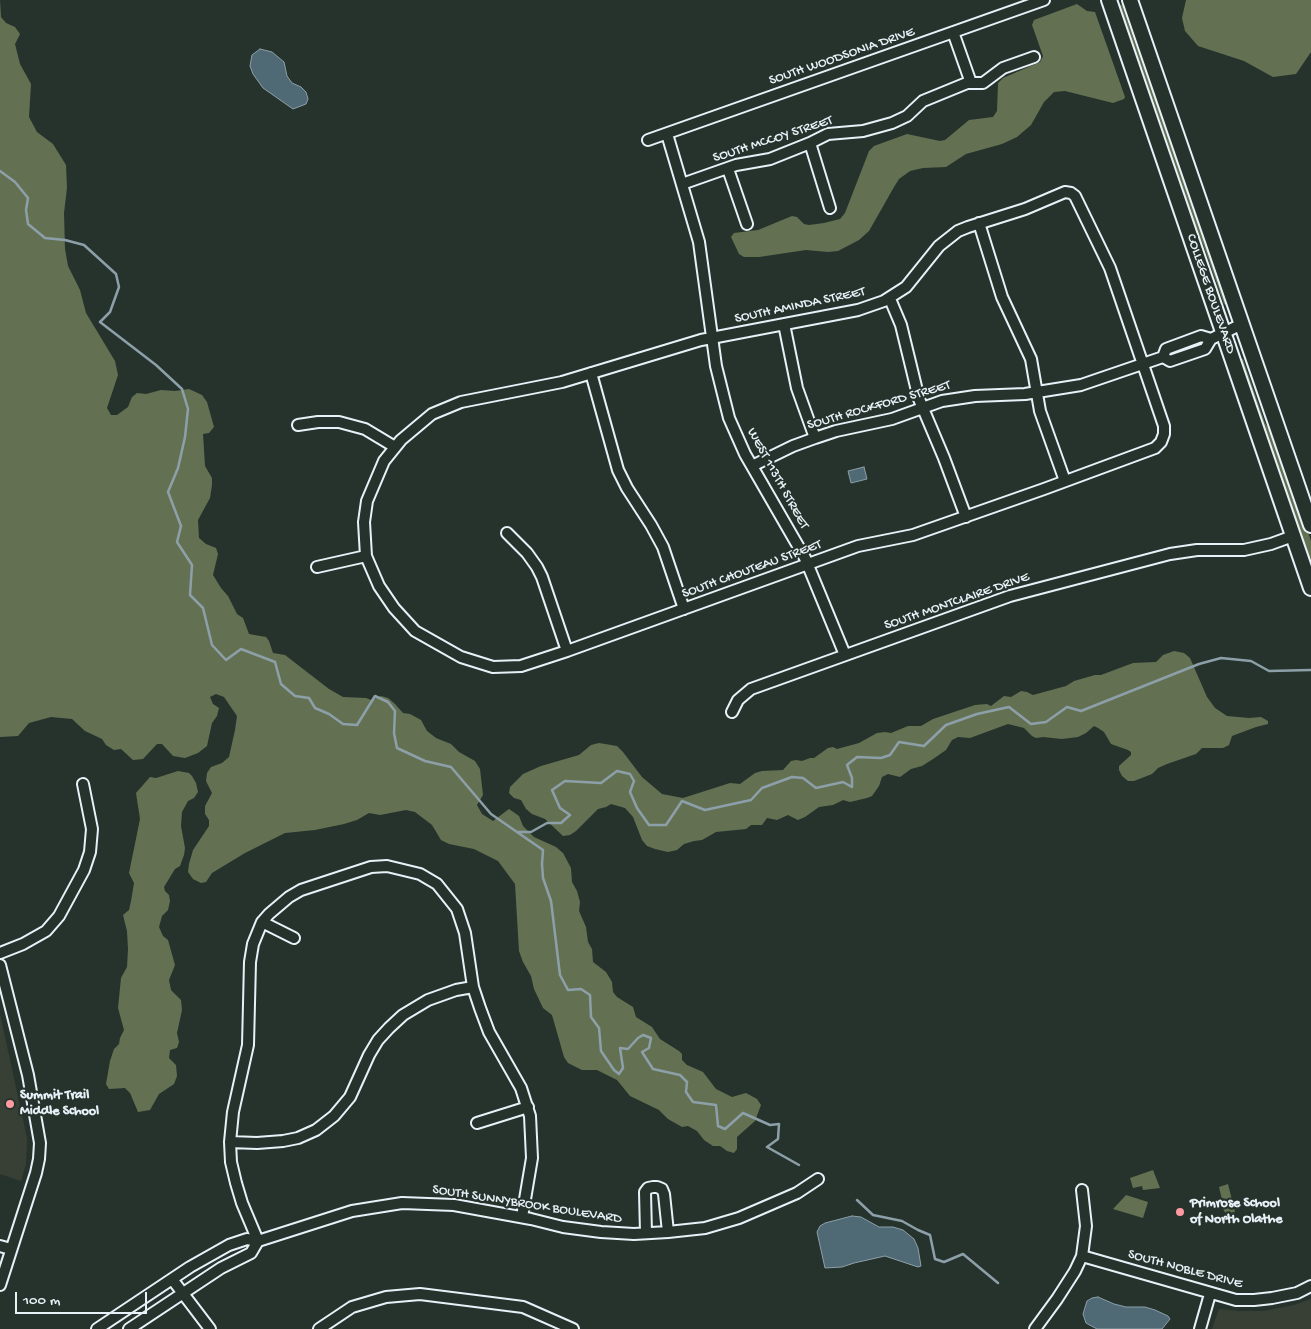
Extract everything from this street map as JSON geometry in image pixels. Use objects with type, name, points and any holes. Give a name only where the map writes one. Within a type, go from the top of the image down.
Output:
[{"type":"main road","name":"COLLEGE BOULEVARD","points":[[1109,0],[1217,336],[1311,588]]},
{"type":"main road","name":"COLLEGE BOULEVARD","points":[[1130,0],[1311,525]]},
{"type":"street","name":"SOUTH WOODSONIA DRIVE","points":[[648,140],[1044,0]]},
{"type":"street","points":[[953,32],[971,83]]},
{"type":"street","name":"SOUTH MCCOY STREET","points":[[682,184],[736,165],[770,159],[828,134],[863,131],[892,123],[907,116],[923,101],[961,85],[983,83],[1003,68],[1034,57]]},
{"type":"street","name":"WEST 113TH STREET","points":[[667,134],[699,242],[716,366],[729,418],[752,466],[807,564],[845,655]]},
{"type":"street","points":[[810,143],[830,208]]},
{"type":"street","points":[[728,169],[747,224]]},
{"type":"street","name":"SOUTH AMINDA STREET","points":[[367,500],[384,461],[401,440],[432,414],[461,402],[562,382],[713,337],[858,310],[890,299],[906,287],[939,246],[958,232],[979,223],[1025,209],[1060,193],[1071,193],[1075,196],[1110,268],[1142,364]]},
{"type":"street","points":[[979,223],[990,264],[1002,297],[1031,359],[1040,411],[1065,481]]},
{"type":"street","points":[[890,299],[901,325],[922,408],[966,517]]},
{"type":"street","points":[[784,324],[797,388],[815,438]]},
{"type":"street","name":"SOUTH ROCKFORD STREET","points":[[752,466],[793,446],[815,438],[836,431],[892,419],[942,401],[963,397],[1037,392],[1081,385],[1163,357],[1170,361],[1205,349],[1217,336],[1242,324]]},
{"type":"street","name":"SOUTH CHOUTEAU STREET","points":[[367,500],[364,522],[366,556],[379,586],[394,608],[415,631],[460,657],[493,666],[521,666],[858,546],[913,535],[1155,448],[1161,442],[1164,426],[1142,364]]},
{"type":"street","points":[[591,373],[618,470],[661,542],[684,609]]},
{"type":"street","points":[[298,425],[318,422],[339,422],[365,429],[395,447]]},
{"type":"street","points":[[507,533],[527,553],[540,572],[567,651]]},
{"type":"street","name":"SOUTH MONTCLAIRE DRIVE","points":[[732,712],[738,700],[751,690],[1010,596],[1170,554],[1197,550],[1244,550],[1271,544],[1293,536]]},
{"type":"street","points":[[317,567],[366,556]]},
{"type":"street","points":[[0,953],[24,944],[46,931],[59,916],[84,870],[90,852],[92,829],[84,784]]},
{"type":"street","points":[[258,1242],[236,1183],[231,1162],[230,1142],[233,1112],[248,1045],[250,962],[253,944],[262,922],[289,897],[301,890],[371,867],[387,866],[420,874],[436,884],[457,909],[465,933],[473,987],[489,1032],[517,1080],[528,1107],[532,1134],[532,1158],[522,1217]]},
{"type":"street","points":[[262,922],[294,938]]},
{"type":"street","points":[[0,965],[28,1075],[40,1143],[36,1173],[0,1285]]},
{"type":"street","points":[[230,1142],[257,1143],[283,1141],[298,1138],[316,1130],[334,1116],[350,1097],[378,1040],[403,1015],[428,1000],[456,990],[473,987]]},
{"type":"street","points":[[477,1122],[528,1107]]},
{"type":"street","name":"SOUTH SUNNYBROOK BOULEVARD","points":[[97,1329],[206,1257],[229,1245],[247,1239],[258,1242],[352,1211],[402,1203],[454,1205],[522,1217],[563,1227],[601,1232],[646,1234],[705,1228],[739,1218],[797,1192],[818,1179]]},
{"type":"street","points":[[646,1234],[645,1192],[648,1188],[653,1187],[662,1189],[664,1194],[668,1232]]},
{"type":"street","points":[[1035,1329],[1057,1300],[1082,1256],[1086,1226],[1082,1190]]},
{"type":"street","name":"SOUTH SUNNYBROOK BOULEVARD","points":[[129,1329],[221,1268],[251,1253],[258,1242]]},
{"type":"street","points":[[0,1246],[11,1249]]},
{"type":"street","name":"SOUTH NOBLE DRIVE","points":[[1082,1256],[1236,1300],[1254,1300],[1297,1292],[1311,1286]]},
{"type":"street","points":[[172,1279],[210,1329]]},
{"type":"street","points":[[319,1329],[352,1307],[386,1297],[420,1294],[523,1307],[574,1329]]},
{"type":"street","points":[[1200,1329],[1210,1294]]},
{"type":"shaded area","name":"Summit Trail Middle School","points":[[0,1014],[27,1138],[26,1164],[21,1181],[0,1174]]},
{"type":"shaded area","points":[[1311,1299],[1311,1329],[1212,1329],[1219,1309],[1264,1311],[1294,1305]]},
{"type":"green space","points":[[0,0],[1,17],[6,23],[15,27],[20,34],[15,44],[20,64],[31,84],[29,117],[37,132],[53,144],[66,165],[67,188],[64,213],[65,249],[68,266],[80,290],[86,313],[115,361],[118,375],[107,408],[111,415],[117,415],[128,407],[132,397],[137,393],[146,394],[161,390],[189,389],[202,395],[207,402],[214,427],[209,433],[203,434],[205,466],[212,478],[212,485],[210,498],[198,520],[199,538],[206,544],[216,548],[218,554],[213,575],[228,596],[237,614],[243,618],[249,634],[266,637],[273,653],[285,655],[329,689],[343,697],[371,700],[381,696],[388,698],[403,713],[410,714],[421,720],[427,731],[436,738],[451,744],[459,752],[475,761],[480,769],[483,795],[477,805],[482,814],[493,821],[509,809],[519,816],[523,826],[534,837],[556,847],[563,853],[571,868],[572,882],[580,902],[579,911],[586,927],[588,942],[592,949],[593,962],[606,972],[612,982],[613,992],[617,997],[633,1007],[636,1017],[652,1027],[660,1039],[679,1051],[682,1054],[682,1060],[687,1065],[703,1072],[716,1089],[732,1097],[746,1093],[757,1099],[761,1105],[755,1121],[737,1137],[737,1149],[734,1153],[720,1146],[713,1146],[704,1140],[697,1131],[688,1126],[682,1127],[668,1119],[659,1110],[630,1096],[617,1080],[597,1070],[582,1070],[568,1063],[564,1057],[552,1015],[543,1008],[519,951],[515,884],[498,861],[474,849],[449,844],[441,840],[432,825],[415,812],[406,810],[380,815],[369,813],[357,820],[344,824],[315,830],[285,833],[245,853],[212,873],[206,882],[201,883],[193,879],[188,872],[193,850],[209,826],[209,820],[205,814],[205,806],[212,793],[206,781],[207,773],[211,767],[222,763],[229,757],[235,730],[237,716],[224,697],[216,694],[210,697],[213,704],[219,708],[217,716],[212,723],[207,746],[198,753],[185,758],[173,756],[162,744],[157,744],[143,759],[133,760],[121,749],[114,750],[106,745],[102,739],[85,731],[72,719],[51,717],[29,723],[18,736],[0,737]]},
{"type":"green space","points":[[1186,0],[1311,0],[1311,52],[1296,74],[1273,77],[1244,61],[1198,46],[1185,31],[1182,18]]},
{"type":"green space","points":[[1077,4],[1087,11],[1095,12],[1125,97],[1124,99],[1113,103],[1065,91],[1054,92],[1044,102],[1031,125],[1017,137],[1002,144],[966,154],[946,167],[923,168],[910,171],[899,179],[869,231],[859,240],[838,251],[806,250],[759,257],[744,257],[739,254],[731,237],[734,233],[758,230],[792,216],[809,225],[840,219],[845,213],[869,151],[874,146],[907,134],[940,141],[945,140],[969,120],[993,117],[997,111],[998,83],[1003,78],[1040,62],[1043,56],[1032,25],[1034,20]]},
{"type":"green space","points":[[1117,4],[1122,5],[1150,85],[1158,100],[1227,305],[1224,304],[1203,244],[1194,228]]},
{"type":"green space","points":[[1239,359],[1243,359],[1265,423],[1278,443],[1311,541],[1311,571]]},
{"type":"green space","points":[[1174,651],[1184,653],[1190,658],[1207,697],[1215,708],[1227,716],[1261,717],[1268,721],[1268,724],[1232,736],[1229,745],[1223,748],[1202,748],[1196,754],[1158,768],[1152,774],[1134,781],[1128,781],[1122,776],[1119,766],[1131,755],[1131,752],[1111,744],[1104,732],[1094,726],[1078,737],[1062,739],[1036,738],[1024,728],[1008,724],[970,738],[958,737],[952,740],[946,750],[922,766],[911,769],[900,777],[888,774],[882,777],[879,786],[872,796],[867,798],[850,802],[843,800],[833,805],[819,807],[798,820],[788,815],[777,820],[767,818],[762,825],[751,825],[746,829],[716,832],[702,840],[684,844],[677,850],[668,852],[647,846],[642,840],[633,817],[625,808],[611,804],[598,809],[576,831],[570,835],[563,836],[545,819],[532,814],[526,809],[521,800],[514,798],[509,793],[510,787],[523,774],[541,766],[579,755],[591,745],[599,743],[617,746],[642,777],[662,794],[683,798],[730,783],[740,784],[755,773],[762,771],[783,770],[791,761],[814,758],[828,748],[833,747],[837,749],[859,743],[877,733],[891,733],[908,726],[921,726],[933,719],[975,705],[987,704],[991,706],[1004,696],[1011,697],[1021,691],[1033,695],[1066,686],[1074,681],[1101,675],[1133,663],[1156,662],[1163,655]]},
{"type":"green space","points":[[178,771],[189,773],[192,776],[198,792],[194,798],[188,801],[182,812],[181,826],[185,848],[184,855],[180,866],[175,869],[164,887],[170,901],[168,910],[162,916],[159,927],[163,936],[168,940],[175,965],[169,980],[171,990],[181,1000],[182,1010],[177,1033],[179,1042],[177,1048],[170,1050],[169,1058],[176,1065],[177,1076],[174,1084],[159,1094],[150,1110],[138,1112],[130,1093],[125,1088],[109,1089],[106,1084],[114,1049],[119,1044],[124,1030],[118,1008],[121,978],[127,967],[128,949],[127,931],[123,915],[129,910],[131,901],[134,883],[129,873],[140,819],[136,793],[150,777],[156,778]]},
{"type":"green space","points":[[1153,1170],[1160,1188],[1143,1190],[1142,1186],[1133,1188],[1130,1178]]},
{"type":"green space","points":[[1228,1184],[1235,1212],[1226,1214],[1223,1209],[1225,1202],[1222,1200],[1219,1187]]},
{"type":"green space","points":[[1126,1195],[1148,1202],[1143,1218],[1113,1209]]},
{"type":"water","points":[[260,49],[272,52],[284,62],[287,76],[292,83],[301,87],[306,92],[308,99],[306,104],[293,109],[263,88],[250,66],[252,55]]},
{"type":"water","points":[[864,467],[867,479],[851,483],[848,471]]},
{"type":"water","points":[[852,1216],[861,1217],[879,1227],[893,1227],[903,1230],[914,1239],[918,1248],[921,1266],[918,1267],[885,1256],[842,1267],[825,1268],[817,1232],[820,1226]]},
{"type":"water","points":[[1098,1297],[1126,1307],[1145,1307],[1155,1310],[1168,1316],[1170,1319],[1162,1329],[1097,1329],[1086,1323],[1083,1314],[1087,1301]]},
{"type":"waterway","points":[[0,171],[15,182],[28,198],[26,210],[28,224],[45,238],[65,240],[84,245],[116,274],[119,287],[110,312],[100,322],[156,365],[182,389],[188,409],[185,437],[178,468],[168,492],[181,526],[177,542],[192,565],[190,595],[203,608],[212,645],[226,660],[241,649],[275,662],[281,684],[295,696],[309,698],[315,708],[329,714],[343,724],[357,725],[375,696],[388,702],[395,711],[394,733],[397,748],[425,761],[451,767],[491,814],[543,850],[543,878],[551,901],[560,975],[568,990],[581,989],[590,995],[591,1017],[599,1028],[601,1051],[614,1070],[619,1074],[623,1068],[620,1048],[628,1049],[643,1035],[651,1038],[649,1048],[642,1052],[653,1069],[680,1075],[687,1082],[686,1092],[693,1102],[716,1105],[718,1126],[725,1129],[743,1113],[770,1125],[779,1124],[778,1139],[767,1147],[799,1165]]},
{"type":"waterway","points":[[517,832],[531,832],[547,823],[561,823],[570,815],[560,808],[552,790],[565,781],[601,783],[617,771],[630,774],[634,781],[630,792],[637,808],[649,825],[666,825],[682,801],[705,810],[751,800],[762,788],[792,777],[803,778],[816,788],[843,782],[852,787],[852,778],[847,765],[857,757],[881,758],[890,755],[899,742],[924,746],[946,725],[977,714],[1009,707],[1031,724],[1046,722],[1067,707],[1081,711],[1199,664],[1221,658],[1251,661],[1269,671],[1311,670]]},
{"type":"waterway","points":[[857,1200],[873,1215],[902,1221],[930,1235],[935,1259],[944,1262],[963,1254],[998,1283]]},
{"type":"place","name":"Summit Trail Middle School","points":[[10,1104]]},
{"type":"place","name":"Primrose School of North Olathe","points":[[1180,1212]]}]
